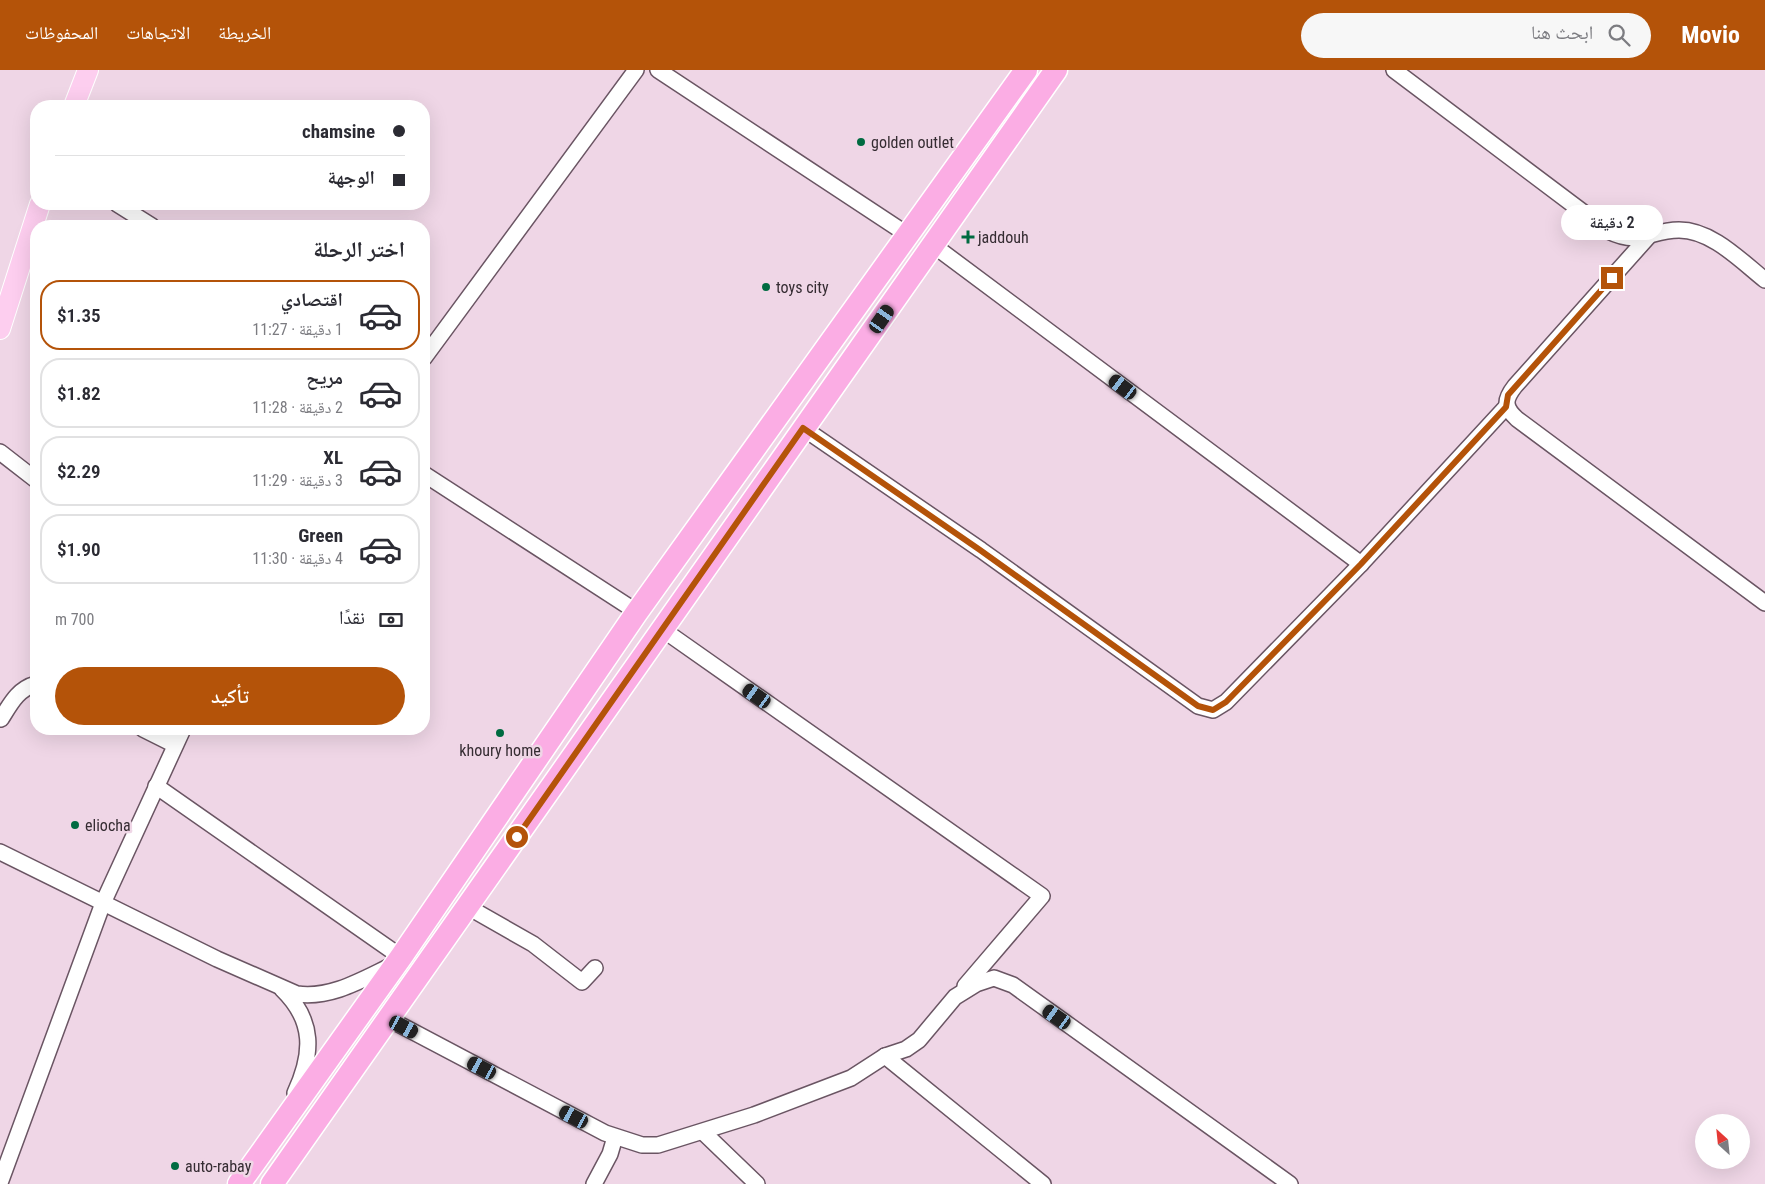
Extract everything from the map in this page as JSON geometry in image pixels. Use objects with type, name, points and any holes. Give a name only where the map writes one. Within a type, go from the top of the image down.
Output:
[{"type":"highway","points":[[238,1184],[398,960],[637,612],[1026,70]]},
{"type":"highway","points":[[279,1182],[389,1019],[1056,70]]},
{"type":"main road","points":[[76,100],[88,70]]},
{"type":"main road","points":[[0,329],[30,235]]},
{"type":"street","points":[[430,350],[636,70]]},
{"type":"street","points":[[658,70],[908,236]]},
{"type":"street","points":[[1394,70],[1608,231],[1626,238],[1636,239],[1679,230],[1692,232],[1724,248],[1765,280]]},
{"type":"street","points":[[127,210],[142,220]]},
{"type":"street","points":[[1648,237],[1512,391],[1506,400],[1506,407],[1517,419],[1765,603]]},
{"type":"street","points":[[933,245],[1361,564]]},
{"type":"street","points":[[803,428],[1205,709],[1213,710],[1226,702],[1361,564],[1506,407]]},
{"type":"street","points":[[0,452],[30,475]]},
{"type":"street","points":[[430,478],[637,612]]},
{"type":"street","points":[[389,1019],[615,1137],[642,1145],[658,1145],[703,1132],[851,1078],[885,1056],[906,1050],[919,1040],[1042,896],[662,629]]},
{"type":"street","points":[[2,718],[13,700],[22,690],[30,687]]},
{"type":"street","points":[[155,735],[175,745]]},
{"type":"street","points":[[0,1183],[103,903],[180,735]]},
{"type":"street","points":[[0,852],[216,959],[280,988],[304,995],[322,994],[346,986],[398,960],[156,786]]},
{"type":"street","points":[[468,906],[533,944],[582,982],[595,968]]},
{"type":"street","points":[[955,997],[986,979],[994,978],[1013,985],[1290,1184]]},
{"type":"street","points":[[277,1130],[302,1078],[308,1048],[303,1017],[289,996],[280,988]]},
{"type":"street","points":[[885,1056],[1044,1184]]},
{"type":"street","points":[[703,1132],[757,1184]]},
{"type":"street","points":[[594,1184],[610,1154],[615,1137]]},
{"type":"place","name":"golden outlet","points":[[861,142]]},
{"type":"place","name":"jaddouh","points":[[968,237]]},
{"type":"place","name":"toys city","points":[[766,287]]},
{"type":"place","name":"khoury home","points":[[500,733]]},
{"type":"place","name":"eliocha","points":[[75,825]]},
{"type":"place","name":"auto-rabay","points":[[175,1166]]},
{"type":"route","points":[[517,837],[803,428],[980,550],[1198,706],[1213,710],[1226,702],[1361,564],[1506,407],[1508,395],[1612,278]]}]
